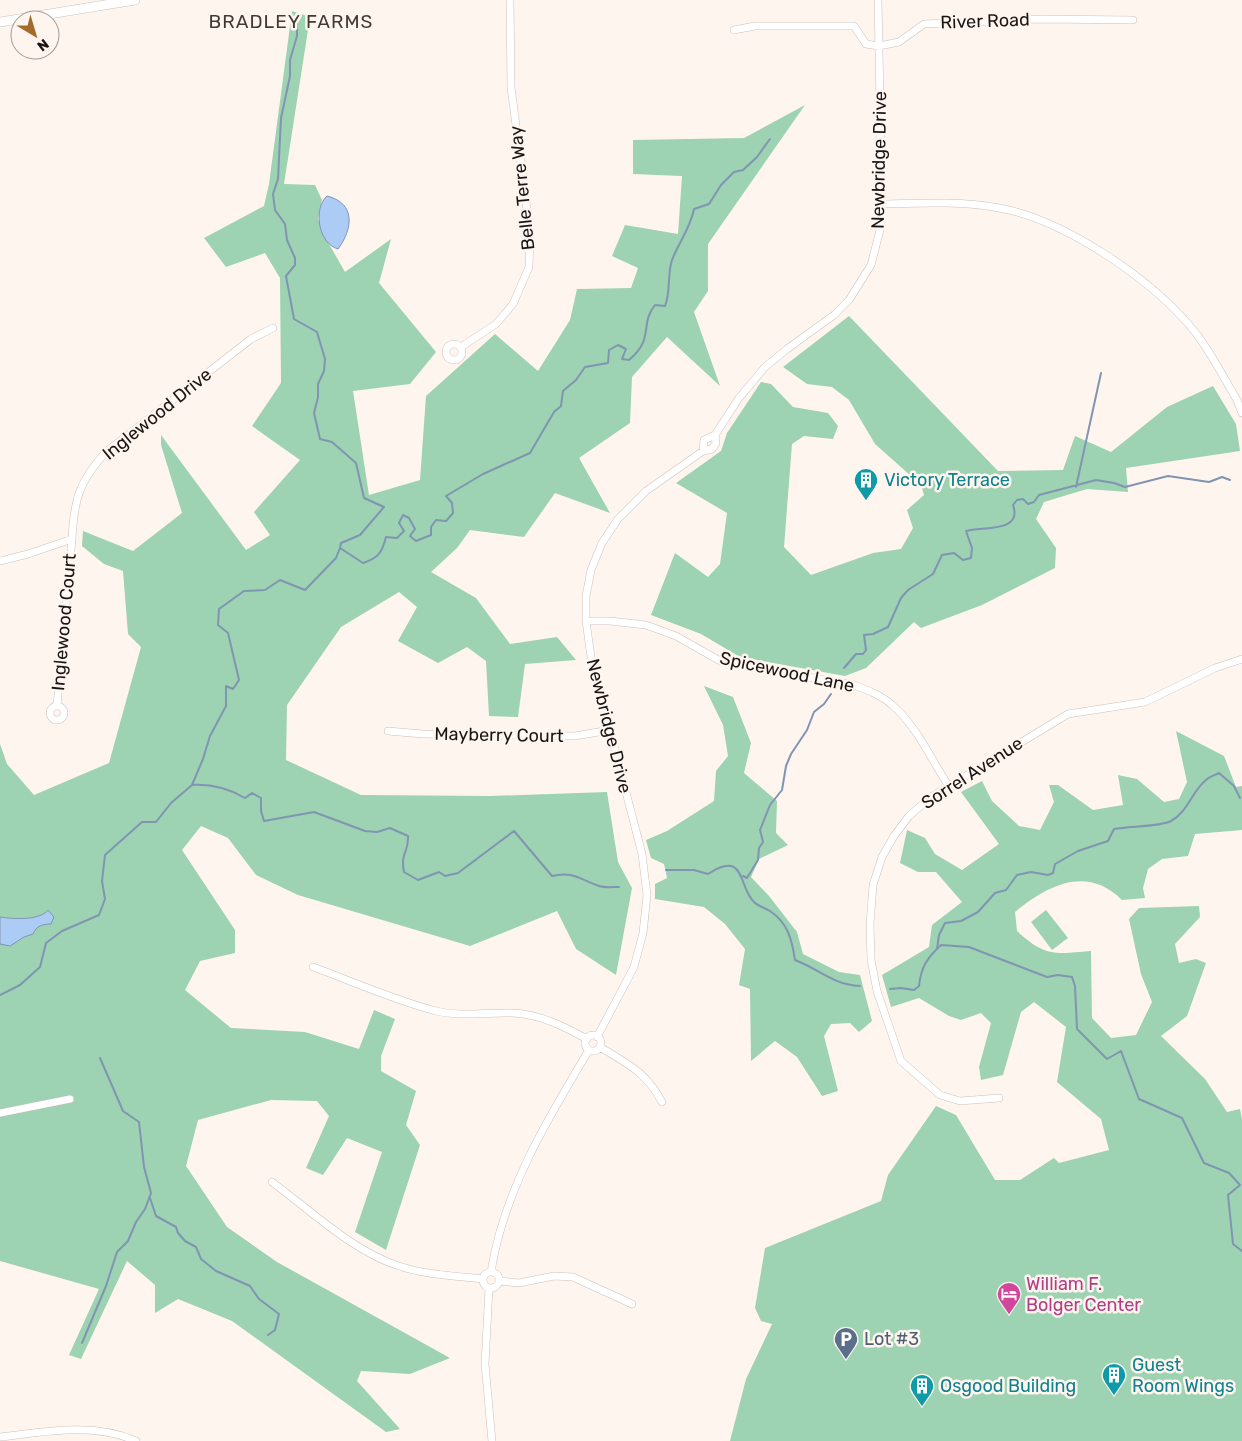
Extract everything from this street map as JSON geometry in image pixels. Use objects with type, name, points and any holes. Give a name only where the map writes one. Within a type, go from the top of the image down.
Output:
[{"type":"main road","points":[[0,22],[135,0]]},
{"type":"street","name":"Belle Terre Way","points":[[461,347],[496,324],[512,304],[529,267],[530,233],[511,87],[510,0]]},
{"type":"street","name":"Newbridge Drive","points":[[597,1037],[634,967],[643,933],[646,895],[642,854],[591,657],[586,621],[586,596],[591,570],[602,544],[618,519],[646,491],[703,451],[714,447],[715,435],[739,398],[766,367],[787,349],[834,315],[861,284],[870,265],[878,238],[882,204],[878,0]]},
{"type":"street","name":"River Road","points":[[879,46],[898,42],[924,24],[1041,19],[1133,20]]},
{"type":"street","points":[[734,30],[755,26],[854,26],[866,44],[879,46]]},
{"type":"street","points":[[882,204],[944,203],[1002,208],[1034,217],[1084,242],[1138,279],[1167,302],[1190,326],[1237,400],[1242,412]]},
{"type":"street","name":"Inglewood Drive","points":[[72,539],[77,495],[91,468],[106,452],[251,339],[273,328]]},
{"type":"street","points":[[0,561],[72,539]]},
{"type":"street","name":"Inglewood Court","points":[[57,706],[72,539]]},
{"type":"street","name":"Spicewood Lane","points":[[586,621],[610,621],[646,625],[676,636],[722,662],[854,685],[874,693],[891,704],[903,716],[948,785]]},
{"type":"street","name":"Sorrel Avenue","points":[[999,1098],[960,1102],[940,1095],[902,1061],[877,991],[871,960],[870,924],[873,885],[882,857],[908,816],[948,785],[1068,714],[1145,702],[1215,668],[1242,659]]},
{"type":"street","name":"Mayberry Court","points":[[388,731],[423,734],[575,736],[610,730]]},
{"type":"street","points":[[314,967],[437,1011],[463,1014],[514,1013],[541,1017],[561,1024],[586,1039]]},
{"type":"street","points":[[590,1036],[597,1037],[601,1042],[600,1047],[595,1051],[589,1050],[585,1044],[586,1039],[590,1036]]},
{"type":"street","points":[[600,1047],[641,1073],[652,1084],[662,1102]]},
{"type":"street","points":[[491,1272],[500,1231],[524,1164],[538,1136],[589,1050]]},
{"type":"street","points":[[0,1113],[70,1099]]},
{"type":"street","points":[[272,1182],[356,1244],[382,1260],[419,1271],[483,1279]]},
{"type":"street","points":[[489,1288],[485,1286],[483,1279],[486,1273],[491,1272],[498,1276],[499,1281]]},
{"type":"street","points":[[499,1281],[519,1283],[554,1276],[573,1277],[632,1304]]},
{"type":"street","points":[[489,1288],[496,1286],[499,1281]]},
{"type":"street","points":[[489,1288],[485,1364],[492,1441]]},
{"type":"street","points":[[0,1437],[71,1429],[95,1430],[136,1441]]},
{"type":"green space","points":[[292,11],[310,17],[284,184],[315,185],[322,200],[318,219],[325,237],[345,272],[391,239],[379,283],[436,352],[410,384],[353,391],[369,495],[420,480],[426,396],[495,334],[538,371],[570,320],[577,289],[631,288],[638,268],[612,256],[625,225],[678,234],[682,176],[633,174],[633,140],[744,138],[805,105],[708,244],[708,291],[694,312],[720,386],[667,337],[632,377],[630,423],[579,458],[610,513],[555,493],[524,537],[470,530],[457,548],[431,572],[476,598],[510,644],[557,637],[576,660],[525,664],[518,717],[489,716],[486,661],[467,647],[438,663],[398,641],[417,607],[399,592],[341,627],[287,705],[286,760],[361,795],[490,796],[607,792],[618,862],[632,888],[616,975],[576,949],[557,911],[470,946],[298,895],[256,875],[228,838],[201,826],[182,850],[235,930],[235,953],[200,961],[185,990],[231,1028],[305,1032],[359,1049],[374,1010],[395,1019],[381,1056],[381,1071],[416,1091],[406,1125],[420,1145],[386,1250],[355,1232],[382,1152],[347,1138],[323,1175],[306,1168],[329,1116],[317,1101],[271,1100],[198,1120],[186,1166],[227,1227],[277,1262],[450,1358],[410,1374],[361,1371],[357,1381],[400,1429],[386,1432],[232,1321],[178,1299],[155,1313],[155,1285],[127,1261],[81,1359],[69,1355],[99,1289],[0,1261],[0,744],[7,764],[34,795],[109,763],[141,647],[128,634],[123,571],[104,564],[82,546],[83,531],[133,551],[182,513],[161,445],[161,435],[246,550],[270,535],[254,512],[300,460],[252,426],[281,383],[280,278],[265,253],[226,267],[204,238],[264,206],[269,184]]},
{"type":"green space","points":[[849,316],[998,471],[1063,470],[1075,436],[1111,452],[1167,407],[1213,386],[1236,424],[1240,451],[1126,468],[1128,492],[1087,489],[1044,502],[1036,519],[1056,548],[1055,568],[982,605],[921,628],[914,622],[866,668],[845,676],[740,657],[701,634],[651,615],[675,553],[708,577],[720,564],[727,513],[676,483],[721,451],[727,433],[761,382],[771,384],[793,407],[828,413],[838,426],[833,439],[804,436],[792,444],[784,547],[811,575],[873,553],[901,549],[913,528],[907,510],[924,495],[921,485],[875,444],[849,400],[832,387],[807,384],[783,367]]},
{"type":"green space","points":[[704,686],[733,697],[751,743],[744,773],[777,801],[776,833],[788,845],[759,859],[751,877],[769,896],[797,932],[803,954],[839,972],[860,975],[872,1021],[859,1032],[850,1023],[831,1024],[824,1036],[838,1091],[822,1096],[797,1057],[775,1041],[751,1061],[750,989],[739,985],[745,949],[725,924],[704,907],[655,899],[655,884],[667,878],[664,864],[651,858],[646,840],[667,831],[714,801],[716,771],[728,756],[723,725]]},
{"type":"green space","points":[[1176,731],[1224,756],[1236,787],[1242,786],[1242,830],[1195,834],[1188,856],[1162,859],[1148,869],[1143,888],[1145,898],[1122,900],[1109,889],[1095,883],[1081,881],[1054,887],[1015,912],[1017,931],[1035,946],[1043,950],[1059,953],[1091,951],[1092,1018],[1111,1038],[1136,1035],[1152,1002],[1141,974],[1129,919],[1139,908],[1199,906],[1200,917],[1175,944],[1179,963],[1196,959],[1206,963],[1187,1016],[1161,1036],[1205,1079],[1227,1112],[1240,1109],[1242,1119],[1242,1441],[730,1441],[746,1379],[772,1324],[761,1321],[755,1308],[765,1248],[881,1201],[888,1175],[936,1106],[956,1115],[995,1180],[1020,1180],[1054,1158],[1059,1163],[1109,1150],[1101,1119],[1057,1082],[1066,1027],[1034,1002],[1021,1012],[1003,1075],[981,1080],[979,1067],[991,1023],[981,1013],[961,1020],[949,1016],[919,998],[891,1007],[882,975],[929,947],[932,925],[962,902],[936,872],[918,872],[900,863],[907,830],[925,838],[935,854],[962,870],[999,844],[961,792],[982,781],[992,801],[1019,826],[1040,830],[1054,802],[1049,785],[1058,785],[1093,810],[1123,805],[1118,775],[1137,779],[1164,802],[1179,799],[1187,782]]},
{"type":"green space","points":[[1046,910],[1068,938],[1052,950],[1031,922]]},
{"type":"water","points":[[327,196],[343,204],[349,218],[347,233],[338,249],[331,246],[326,240],[320,225],[320,209]]},
{"type":"water","points":[[48,910],[54,917],[51,924],[40,926],[33,934],[24,937],[10,946],[0,944],[0,917],[32,918],[44,914]]},
{"type":"waterway","points":[[297,19],[297,36],[290,60],[290,76],[281,118],[278,179],[273,194],[275,210],[285,224],[287,240],[295,258],[295,265],[286,276],[294,319],[317,332],[325,359],[324,371],[318,384],[318,397],[314,413],[320,439],[332,442],[356,463],[364,498],[384,507],[360,535],[341,543],[340,548]]},
{"type":"waterway","points":[[0,995],[20,985],[40,967],[46,943],[62,931],[99,915],[105,899],[102,881],[105,855],[142,822],[156,822],[171,803],[192,785],[210,736],[226,706],[226,686],[233,689],[239,680],[228,633],[218,625],[219,609],[244,591],[265,590],[280,580],[305,590],[336,558],[340,548],[363,563],[372,559],[381,551],[386,537],[397,538],[404,531],[399,523],[403,515],[409,518],[415,529],[410,536],[416,541],[431,535],[431,527],[436,520],[446,521],[453,513],[452,503],[446,496],[483,474],[530,453],[554,412],[561,406],[563,391],[576,380],[585,367],[608,363],[609,350],[618,345],[626,349],[622,359],[629,360],[637,352],[642,345],[650,312],[655,305],[665,306],[672,260],[690,223],[694,209],[709,204],[721,185],[734,172],[743,170],[757,157],[770,139]]},
{"type":"waterway","points":[[1076,487],[1101,373]]},
{"type":"waterway","points":[[844,668],[856,654],[863,654],[866,650],[864,635],[873,634],[888,627],[901,598],[908,590],[933,574],[942,555],[954,553],[963,560],[971,558],[972,548],[966,531],[999,527],[1007,524],[1015,514],[1013,505],[1017,500],[1023,499],[1028,504],[1034,502],[1039,495],[1096,480],[1125,487],[1168,476],[1209,482],[1222,477],[1230,480]]},
{"type":"waterway","points":[[743,876],[747,878],[758,860],[759,848],[763,842],[760,830],[770,805],[782,790],[786,766],[791,754],[807,730],[814,712],[824,704],[831,694]]},
{"type":"waterway","points":[[937,949],[939,935],[945,923],[961,921],[978,912],[995,893],[1006,890],[1017,875],[1031,872],[1048,875],[1053,873],[1055,864],[1078,851],[1108,841],[1114,829],[1171,821],[1182,812],[1197,790],[1210,777],[1219,773],[1234,786],[1240,798]]},
{"type":"waterway","points":[[192,785],[220,787],[245,798],[252,793],[261,798],[261,811],[264,821],[314,812],[365,831],[377,832],[390,828],[408,836],[403,860],[404,872],[418,880],[439,872],[445,876],[458,873],[514,831],[552,876],[565,874],[576,876],[601,887],[619,887]]},
{"type":"waterway","points":[[666,870],[694,870],[708,874],[720,867],[729,866],[735,868],[754,902],[770,911],[785,927],[791,939],[795,960],[834,980],[860,986]]},
{"type":"waterway","points":[[890,989],[914,990],[919,986],[921,973],[926,963],[941,945],[969,947],[1047,977],[1058,975],[1072,977],[1075,986],[1077,1029],[1107,1059],[1121,1051],[1139,1099],[1182,1118],[1204,1163],[1229,1173],[1240,1185],[1228,1195],[1233,1244],[1242,1251]]},
{"type":"waterway","points":[[82,1343],[106,1286],[117,1252],[128,1241],[136,1222],[145,1209],[151,1193],[144,1167],[139,1122],[123,1111],[100,1058]]},
{"type":"waterway","points":[[150,1198],[156,1216],[176,1227],[178,1233],[185,1241],[196,1247],[201,1259],[216,1271],[250,1286],[259,1299],[279,1314],[275,1330],[268,1335]]},
{"type":"place","name":"Victory Terrace","points":[[866,501]]},
{"type":"place","name":"William F. Bolger Center","points":[[1009,1315]]},
{"type":"place","name":"Lot #3","points":[[846,1360]]},
{"type":"place","name":"Guest Room Wings","points":[[1114,1396]]},
{"type":"place","name":"Osgood Building","points":[[922,1407]]},
{"type":"district","name":"BRADLEY FARMS","points":[[291,21]]}]
